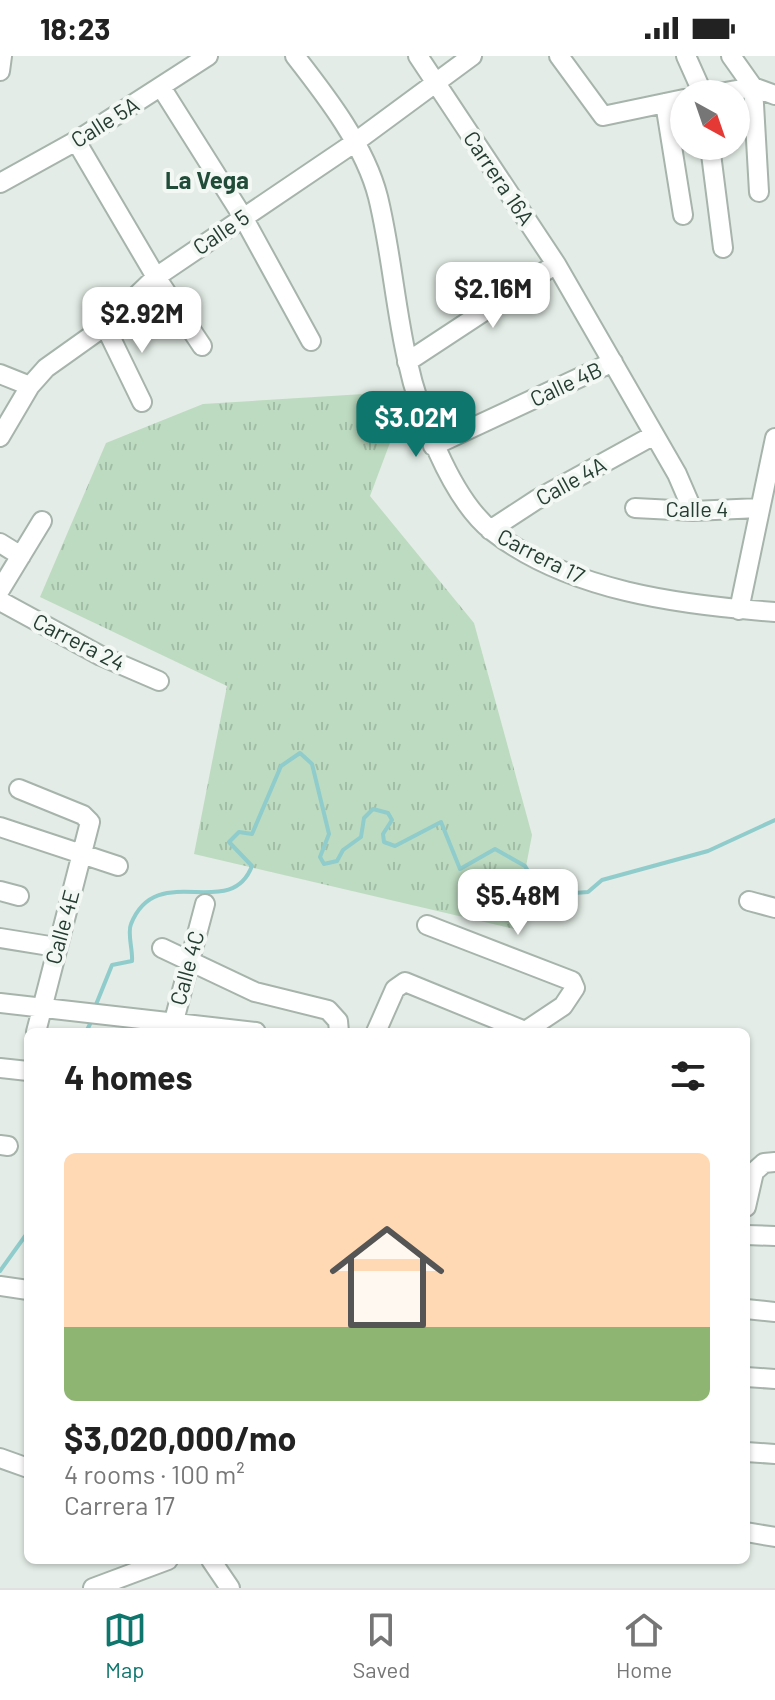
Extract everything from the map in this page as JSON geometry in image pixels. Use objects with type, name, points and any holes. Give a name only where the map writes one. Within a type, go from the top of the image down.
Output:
[{"type":"street","points":[[0,71],[2,56]]},
{"type":"street","name":"Calle 5A","points":[[0,183],[76,141],[208,56]]},
{"type":"street","name":"Carrera 17","points":[[295,56],[354,143],[377,194],[407,362],[433,446],[456,485],[490,530],[540,560],[591,581],[643,594],[739,610],[775,612]]},
{"type":"street","name":"Carrera 16A","points":[[418,56],[556,264],[654,435],[693,511]]},
{"type":"street","name":"Calle 5","points":[[0,437],[30,386],[60,356],[105,326],[156,277],[354,143],[472,56]]},
{"type":"street","points":[[559,56],[603,116],[670,102]]},
{"type":"street","points":[[686,56],[697,80]]},
{"type":"street","points":[[731,56],[753,87],[759,192]]},
{"type":"street","points":[[161,87],[243,217],[311,341]]},
{"type":"street","points":[[750,88],[775,95]]},
{"type":"street","points":[[665,103],[683,215]]},
{"type":"street","points":[[76,141],[156,277],[202,346]]},
{"type":"street","points":[[712,160],[723,248]]},
{"type":"street","points":[[407,362],[556,264]]},
{"type":"street","points":[[105,326],[142,402]]},
{"type":"street","name":"Calle 4B","points":[[433,446],[613,362]]},
{"type":"street","points":[[0,374],[30,386]]},
{"type":"street","name":"Calle 4A","points":[[490,530],[536,500],[654,435]]},
{"type":"street","points":[[739,610],[775,438]]},
{"type":"street","name":"Calle 4","points":[[635,508],[693,511],[759,508]]},
{"type":"street","points":[[0,590],[42,521]]},
{"type":"street","points":[[0,543],[21,556]]},
{"type":"street","name":"Carrera 24","points":[[0,601],[101,656],[159,681]]},
{"type":"street","name":"Calle 4E","points":[[19,789],[83,815],[90,822],[37,1028]]},
{"type":"street","points":[[0,827],[118,866]]},
{"type":"street","points":[[749,901],[775,908]]},
{"type":"street","name":"Calle 4C","points":[[172,1027],[187,958],[205,904]]},
{"type":"street","points":[[427,925],[564,977],[575,988],[563,1006],[530,1028]]},
{"type":"street","points":[[0,938],[56,947]]},
{"type":"street","points":[[162,948],[255,992],[328,1010],[338,1021],[339,1028]]},
{"type":"street","points":[[378,1028],[395,989],[405,982],[514,1028]]},
{"type":"street","points":[[0,1003],[85,1010],[172,1027]]},
{"type":"street","points":[[0,1068],[24,1071]]},
{"type":"street","points":[[750,1190],[754,1172],[764,1163],[775,1162]]},
{"type":"street","points":[[750,1235],[775,1236]]},
{"type":"street","points":[[4,1287],[24,1290]]},
{"type":"street","points":[[750,1309],[775,1312]]},
{"type":"street","points":[[750,1377],[775,1379]]},
{"type":"street","points":[[750,1452],[775,1454]]},
{"type":"street","points":[[750,1533],[775,1537]]},
{"type":"street","points":[[93,1588],[157,1564]]},
{"type":"street","points":[[214,1564],[230,1588]]},
{"type":"green space","points":[[380,393],[397,424],[370,496],[474,623],[532,835],[514,929],[194,854],[227,686],[40,597],[106,443],[203,404]]},
{"type":"waterway","points":[[95,1007],[112,965],[132,961],[130,928],[143,905],[158,896],[175,892],[227,890],[242,882],[252,866],[229,842],[239,832],[252,834],[281,766],[300,753],[312,764],[329,834],[320,857],[324,864],[337,861],[343,850],[361,837],[364,818],[373,809],[388,813],[392,820],[383,834],[384,842],[395,846],[441,822],[460,869],[495,849],[525,866],[539,890],[547,895],[588,892],[602,880],[708,851],[775,820]]},
{"type":"waterway","points":[[88,1028],[92,1020]]},
{"type":"waterway","points":[[0,1271],[24,1238]]},
{"type":"district","name":"La Vega","points":[[207,181]]}]
